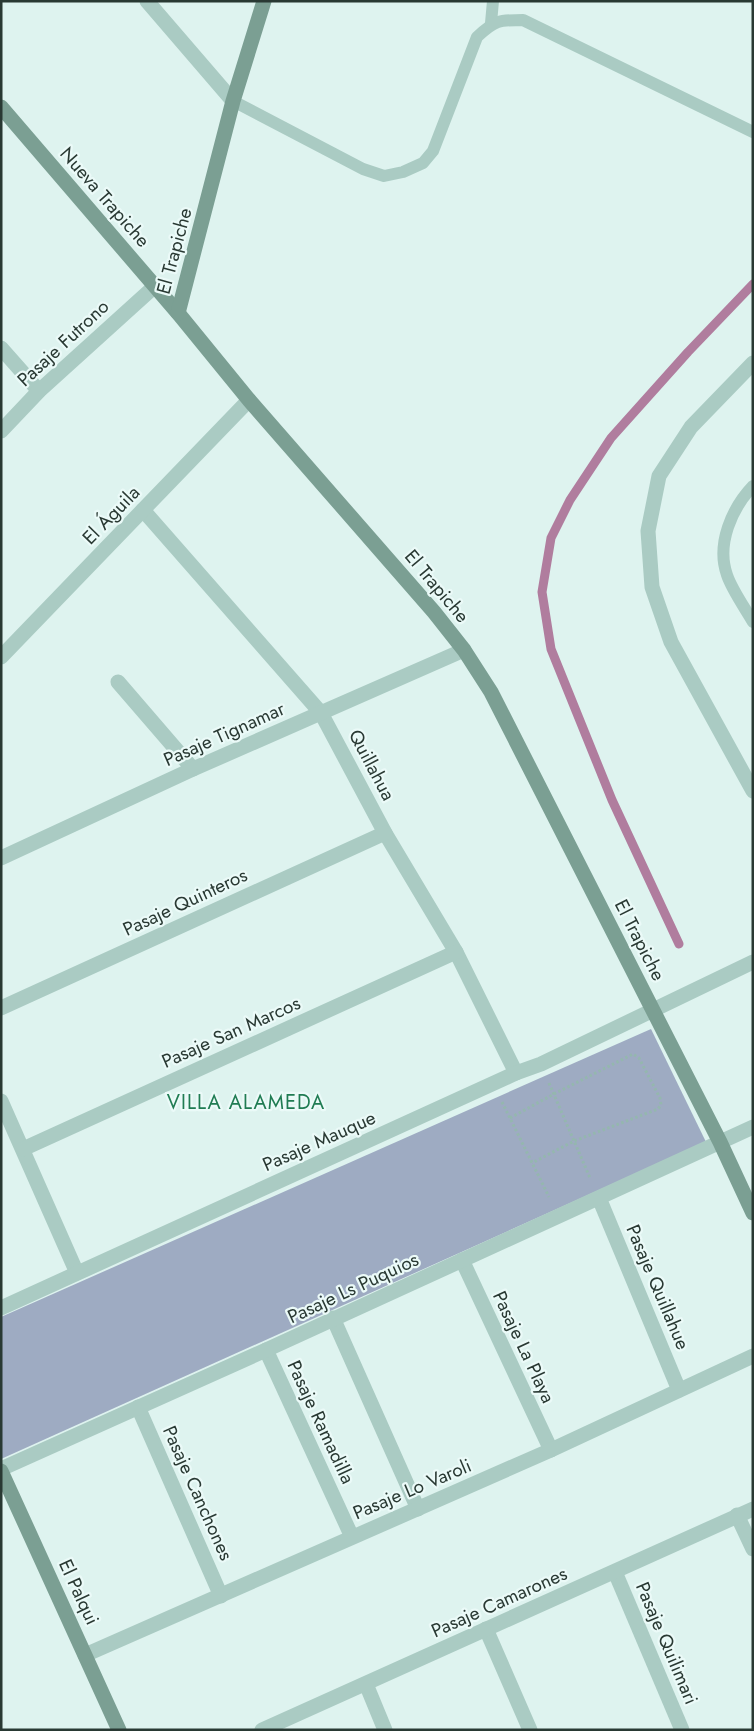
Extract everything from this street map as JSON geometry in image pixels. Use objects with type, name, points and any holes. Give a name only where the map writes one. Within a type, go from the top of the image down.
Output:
[{"type":"street","points":[[147,1],[233,101]]},
{"type":"street","name":"El Trapiche","points":[[264,1],[233,101],[178,313],[249,400],[434,612],[464,650],[491,692],[720,1142],[753,1213]]},
{"type":"street","name":"Nueva Trapiche","points":[[1,108],[178,313]]},
{"type":"street","name":"Pasaje Futrono","points":[[1,431],[38,391],[155,286]]},
{"type":"street","points":[[1,348],[38,391]]},
{"type":"street","points":[[753,364],[691,427],[658,476],[648,531],[652,587],[671,642],[753,791]]},
{"type":"street","name":"El Águila","points":[[1,657],[249,400]]},
{"type":"street","name":"Quillahua","points":[[144,510],[321,713],[386,833],[456,952],[516,1073]]},
{"type":"street","name":"Pasaje Tignamar","points":[[1,858],[193,769],[464,650]]},
{"type":"street","points":[[118,682],[193,769]]},
{"type":"street","name":"Pasaje Quinteros","points":[[1,1008],[386,833]]},
{"type":"street","name":"Pasaje San Marcos","points":[[23,1149],[456,952]]},
{"type":"street","name":"Pasaje Mauque","points":[[1,1308],[493,1083],[541,1064],[753,962]]},
{"type":"street","points":[[1,1100],[77,1273]]},
{"type":"street","name":"Pasaje Ls Puquios","points":[[1,1470],[753,1127]]},
{"type":"street","name":"Pasaje Quillahue","points":[[599,1198],[679,1390]]},
{"type":"street","name":"Pasaje La Playa","points":[[462,1260],[550,1450]]},
{"type":"street","points":[[333,1318],[418,1509]]},
{"type":"street","name":"Pasaje Ramadilla","points":[[266,1350],[352,1537]]},
{"type":"street","name":"Pasaje Lo Varoli","points":[[86,1655],[550,1450],[753,1356]]},
{"type":"street","name":"Pasaje Canchones","points":[[138,1407],[221,1596]]},
{"type":"street","name":"El Palqui","points":[[1,1470],[119,1730]]},
{"type":"street","name":"Pasaje Camarones","points":[[262,1730],[753,1508]]},
{"type":"street","points":[[738,1515],[753,1549]]},
{"type":"street","name":"Pasaje Quilimari","points":[[615,1572],[682,1730]]},
{"type":"street","points":[[486,1629],[530,1730]]},
{"type":"street","points":[[366,1684],[386,1730]]},
{"type":"lane","points":[[491,23],[493,1]]},
{"type":"lane","points":[[233,101],[363,169],[384,176],[403,172],[423,163],[433,151],[477,37],[491,23],[523,20],[753,132]]},
{"type":"lane","points":[[753,486],[743,496],[729,525],[723,551],[727,574],[753,622]]},
{"type":"path","points":[[510,1118],[633,1054],[639,1058],[660,1098],[661,1105],[658,1109],[574,1141],[532,1162]]},
{"type":"path","points":[[541,1064],[599,1198]]},
{"type":"path","points":[[493,1083],[558,1216]]},
{"type":"shaded area","points":[[651,1029],[706,1142],[1,1459],[1,1317]]},
{"type":"waterway","points":[[679,944],[612,800],[551,649],[542,592],[551,538],[570,500],[611,438],[688,352],[753,284]]},
{"type":"district","name":"VILLA ALAMEDA","points":[[246,1102]]}]
